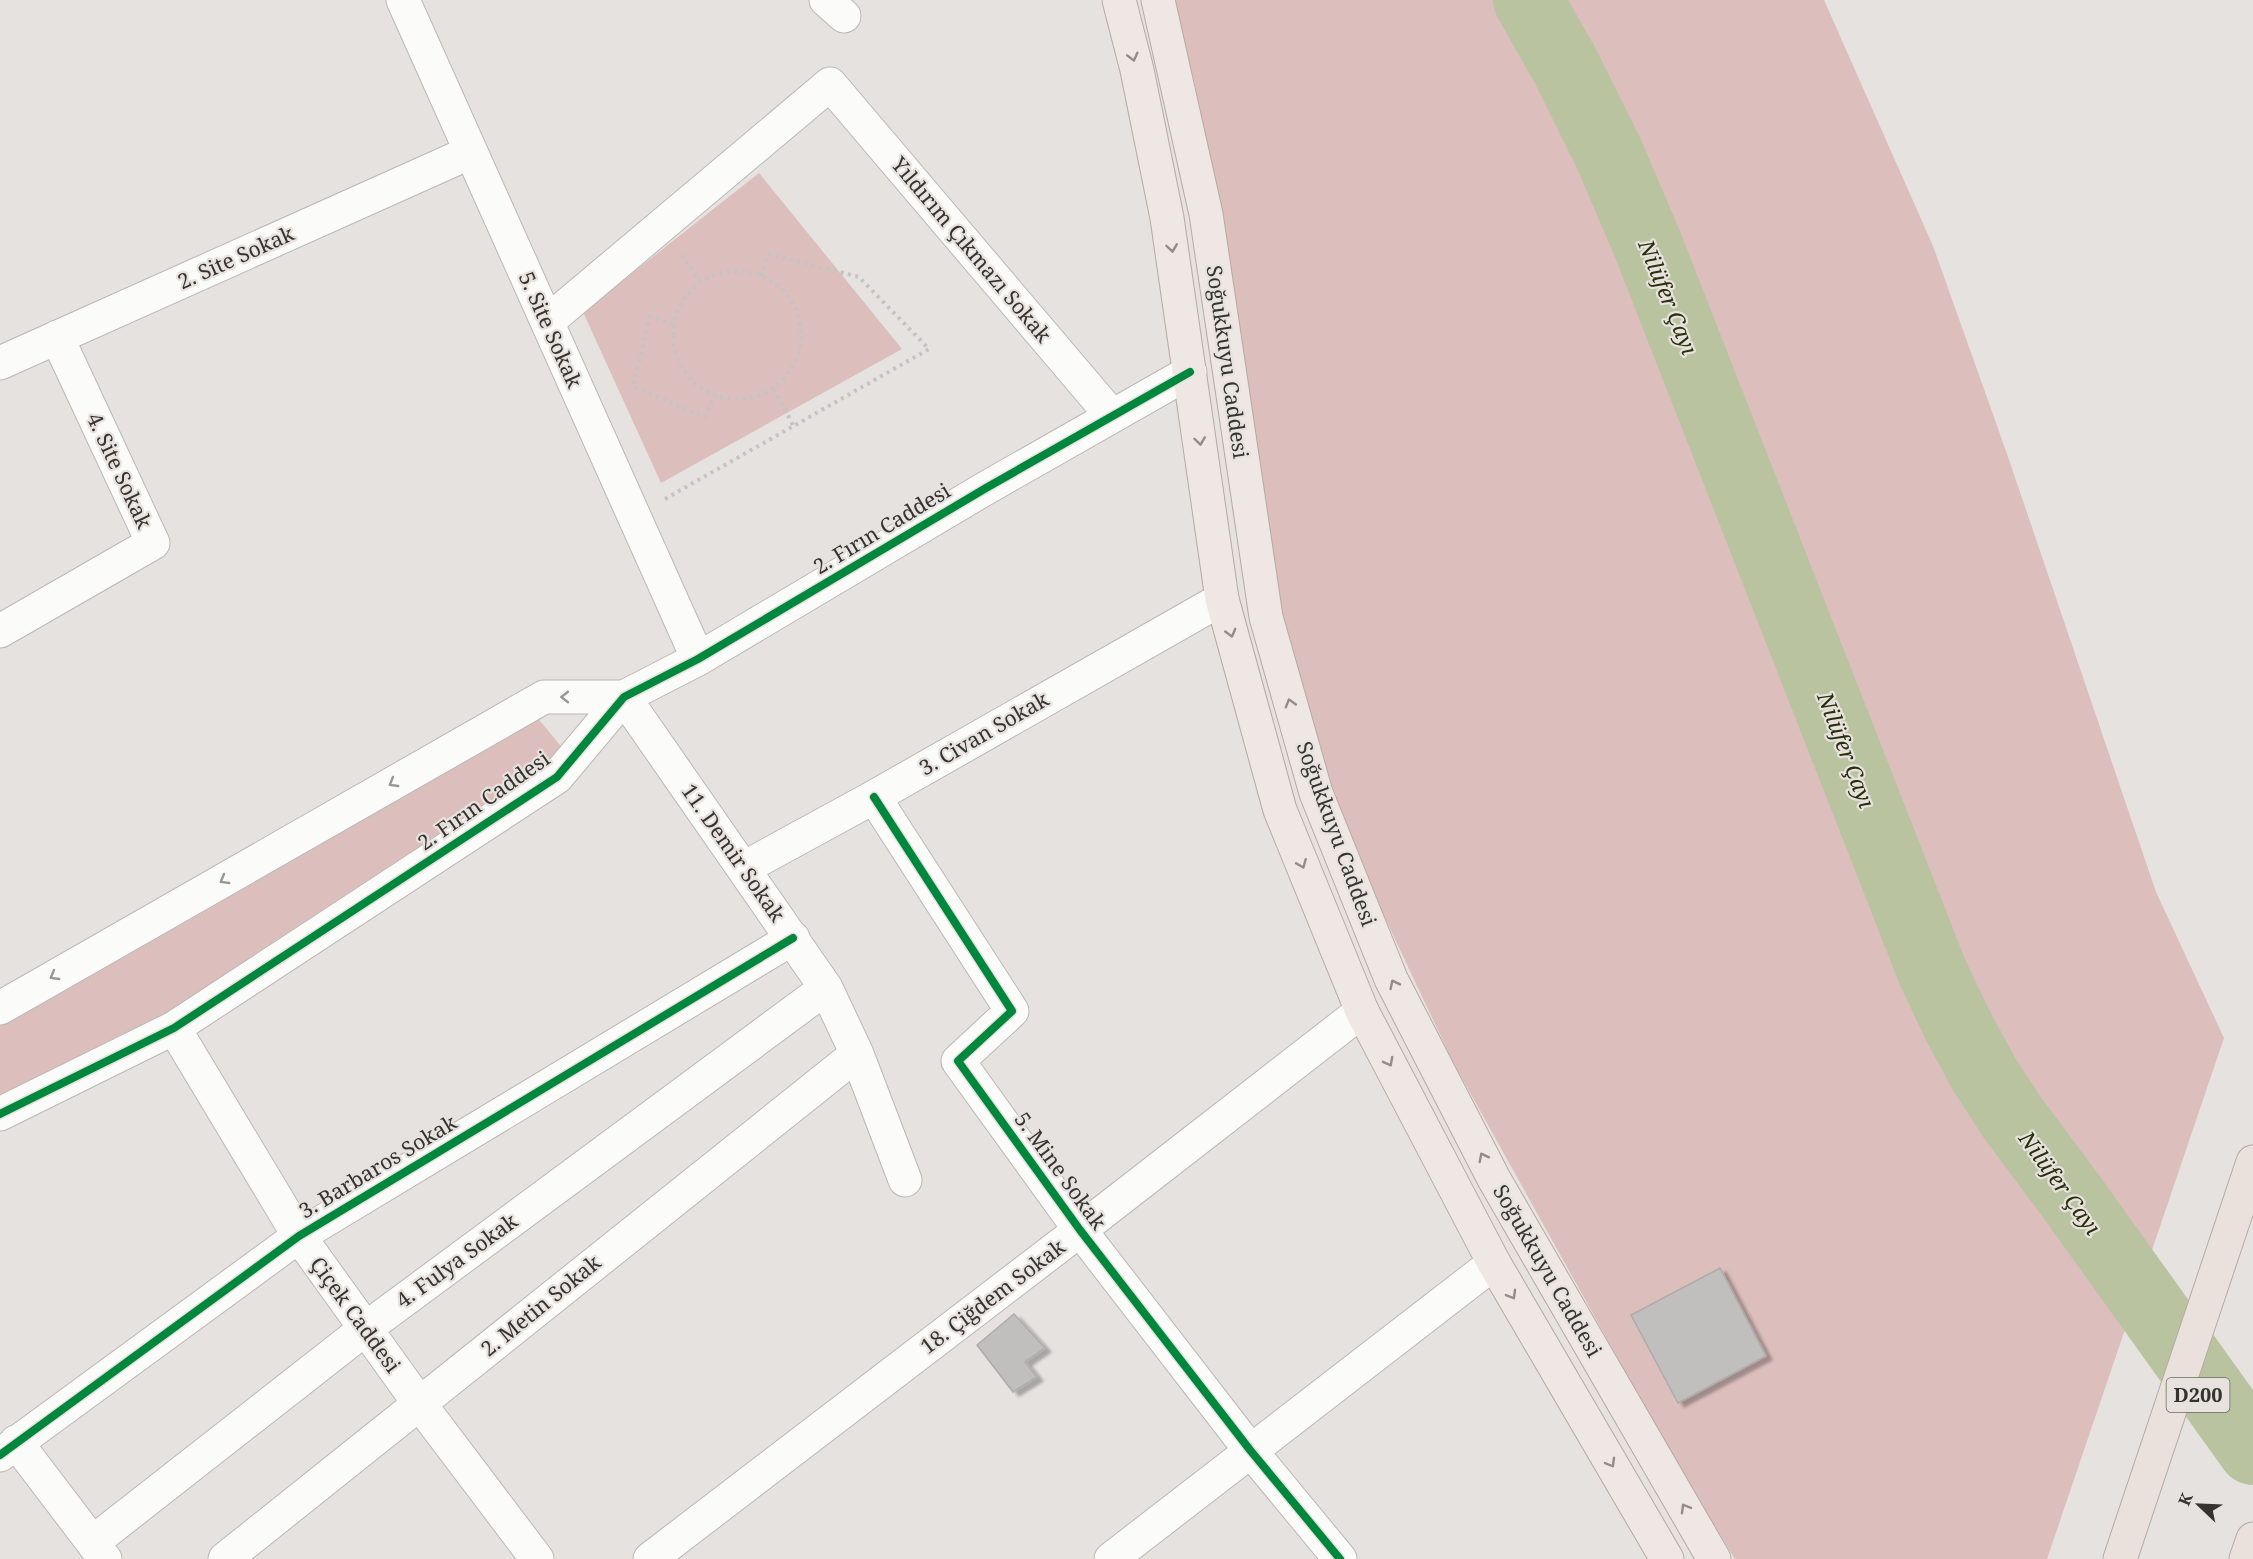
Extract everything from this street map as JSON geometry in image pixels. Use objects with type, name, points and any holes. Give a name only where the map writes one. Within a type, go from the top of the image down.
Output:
[{"type":"highway","points":[[2120,1559],[2253,1161]]},
{"type":"highway","name":"D200","points":[[2144,1559],[2253,1231]]},
{"type":"highway","points":[[2246,1559],[2253,1539]]},
{"type":"main road","name":"Soğukkuyu Caddesi","points":[[1119,0],[1137,70],[1167,218],[1222,599],[1280,810],[1362,1011],[1494,1263],[1662,1557]]},
{"type":"main road","name":"Soğukkuyu Caddesi","points":[[1158,0],[1206,214],[1266,617],[1316,793],[1391,979],[1494,1179],[1714,1559]]},
{"type":"main road","points":[[2106,1559],[2253,1152]]},
{"type":"street","name":"5. Site Sokak","points":[[403,0],[698,659]]},
{"type":"street","name":"Yıldırım Çıkmazı Sokak","points":[[547,322],[830,84],[1112,416]]},
{"type":"street","name":"2. Site Sokak","points":[[0,363],[471,152]]},
{"type":"street","name":"4. Site Sokak","points":[[0,631],[153,543],[57,337]]},
{"type":"street","name":"2. Fırın Caddesi","points":[[0,1114],[174,1028],[557,777],[624,697],[698,659],[1190,372]]},
{"type":"street","name":"3. Civan Sokak","points":[[744,868],[874,797],[1222,599]]},
{"type":"street","name":"2. Fırın Caddesi","points":[[0,1008],[544,697],[624,697]]},
{"type":"street","name":"11. Demir Sokak","points":[[624,697],[826,988],[857,1054],[905,1180]]},
{"type":"street","name":"5. Mine Sokak","points":[[874,797],[1012,1011],[958,1061],[1080,1230],[1250,1450],[1340,1559]]},
{"type":"street","name":"3. Barbaros Sokak","points":[[8,1449],[299,1236],[792,938]]},
{"type":"street","name":"4. Fulya Sokak","points":[[8,1449],[99,1550],[366,1329],[826,988]]},
{"type":"street","name":"18. Çiğdem Sokak","points":[[650,1559],[1362,1011]]},
{"type":"street","name":"Çiçek Caddesi","points":[[174,1028],[299,1236],[419,1403],[537,1559]]},
{"type":"street","name":"2. Metin Sokak","points":[[225,1559],[857,1054]]},
{"type":"street","points":[[1110,1559],[1494,1263]]},
{"type":"path","points":[[634,517],[929,349],[859,277],[770,254],[761,276]]},
{"type":"path","points":[[724,272],[748,272],[761,276],[772,280],[790,298],[800,322],[801,347],[791,370],[774,388],[750,399],[725,399],[702,390],[684,373],[674,349],[673,324],[683,300],[700,282],[724,272]]},
{"type":"path","points":[[673,324],[650,317],[633,386],[704,417],[716,395]]},
{"type":"path","points":[[774,388],[793,425]]},
{"type":"shaded area","points":[[1173,0],[1824,0],[1933,246],[2006,451],[2156,892],[2224,1038],[2047,1559],[1735,1559],[1671,1454],[1453,1062],[1351,846],[1290,673],[1195,84]]},
{"type":"shaded area","points":[[759,173],[902,349],[661,483],[583,312]]},
{"type":"shaded area","points":[[531,710],[569,756],[173,1022],[0,1108],[0,1013]]},
{"type":"building","points":[[1720,1268],[1766,1356],[1678,1403],[1631,1315]]},
{"type":"building","points":[[1014,1314],[1045,1348],[1025,1362],[1037,1377],[1013,1392],[977,1345]]},
{"type":"waterway","name":"Nilüfer Çayı","points":[[1528,0],[1566,67],[1609,154],[1647,243],[1932,971],[1957,1024],[1984,1074],[2012,1117],[2253,1450]]},
{"type":"cycle path","points":[[0,1114],[174,1028],[557,777],[624,697],[698,659],[986,488],[1190,372]]},
{"type":"cycle path","points":[[874,797],[1012,1011],[958,1061],[1080,1230],[1250,1450],[1340,1559]]},
{"type":"cycle path","points":[[0,1455],[299,1236],[793,938]]}]
